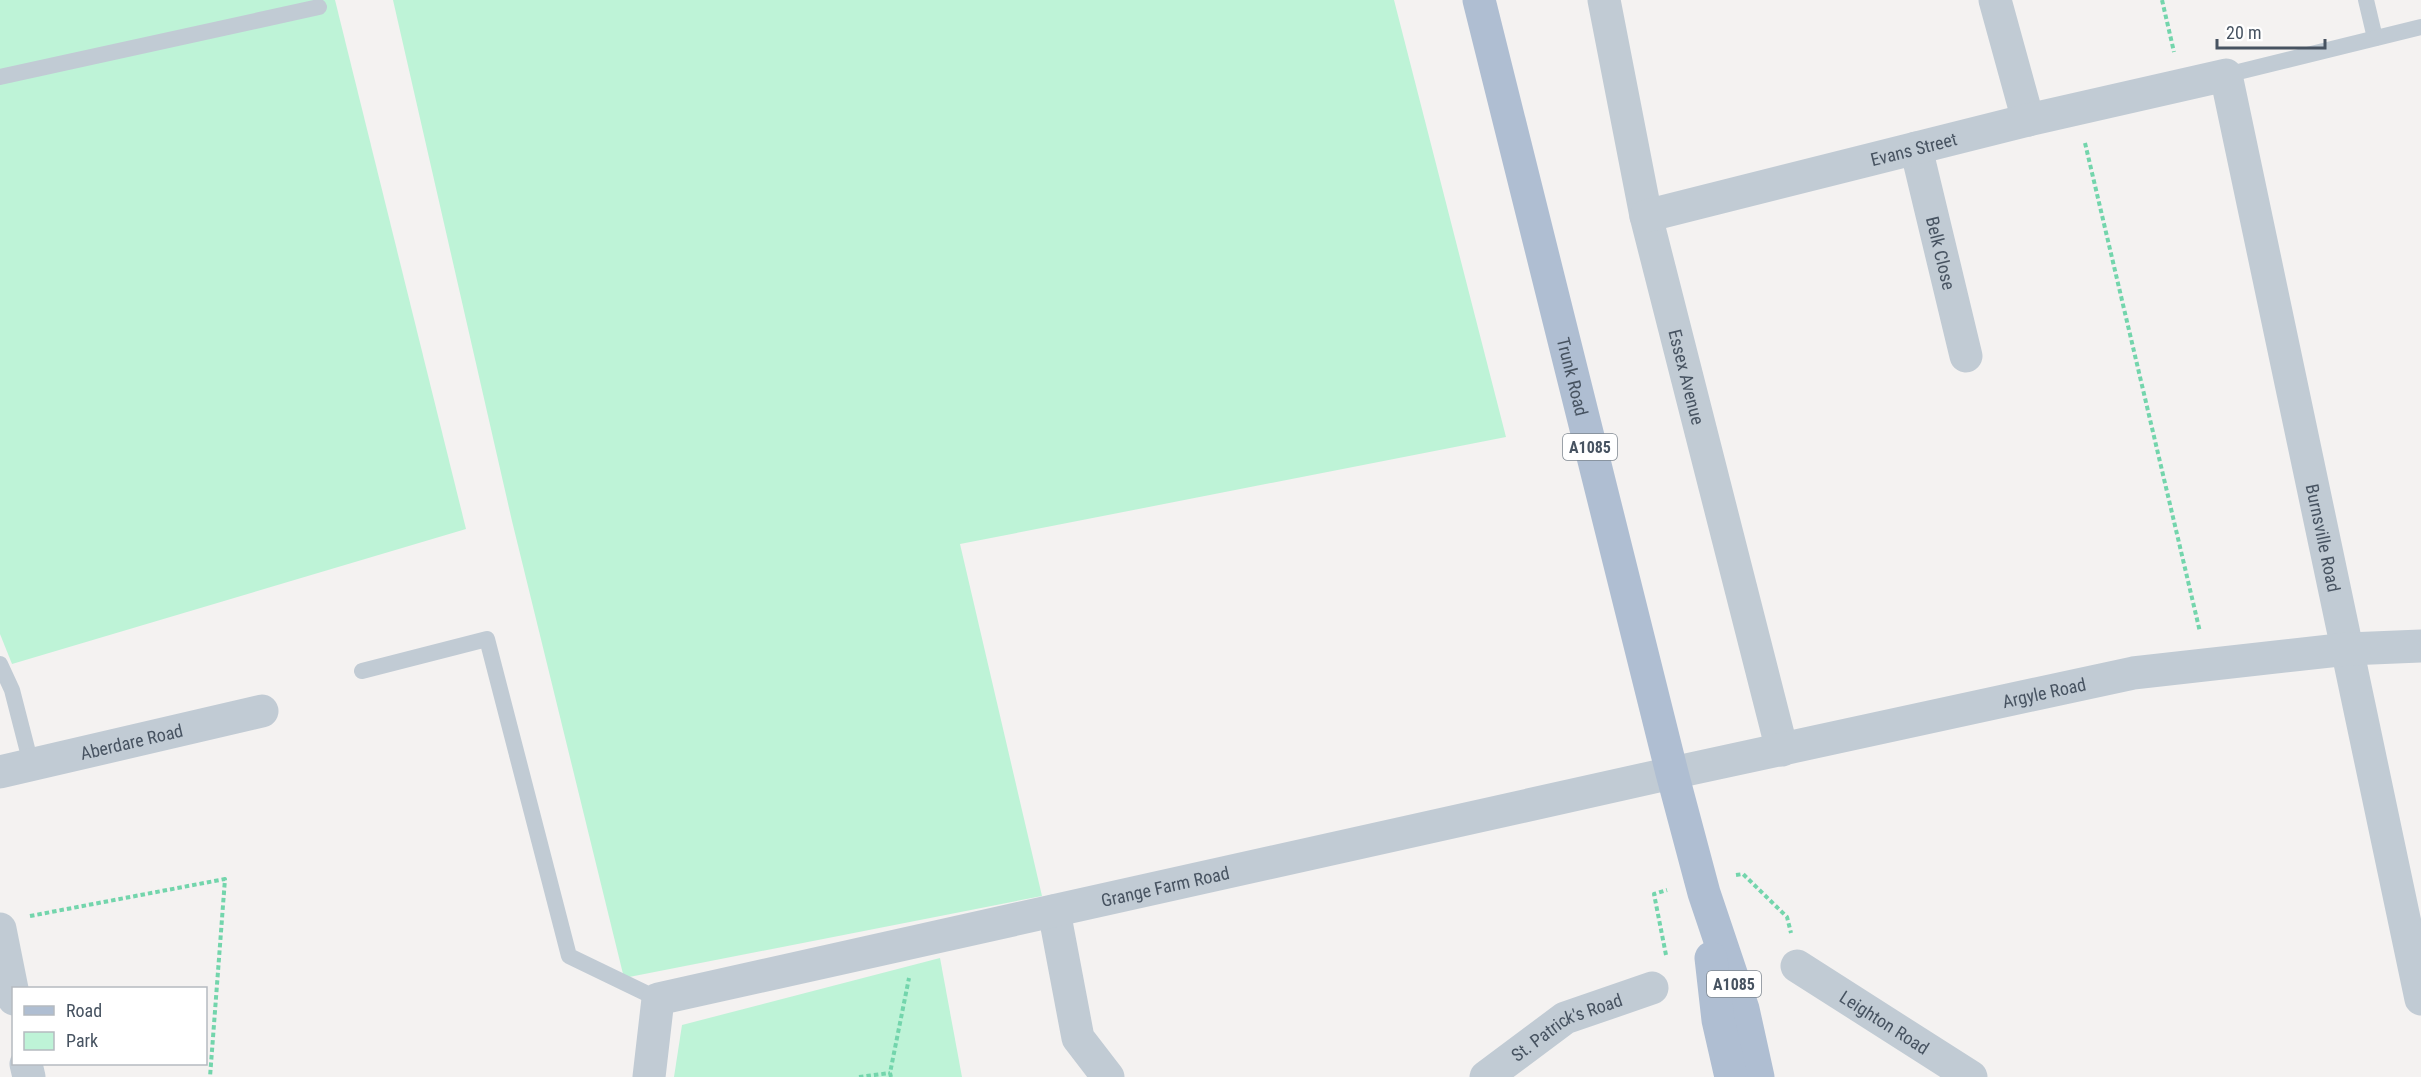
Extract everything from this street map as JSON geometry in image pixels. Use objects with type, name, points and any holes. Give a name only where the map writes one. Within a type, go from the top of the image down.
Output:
[{"type":"main road","name":"Trunk Road","points":[[1479,0],[1704,893]]},
{"type":"main road","name":"A1085","points":[[1704,893],[1718,1020],[1731,1077]]},
{"type":"main road","name":"A1085","points":[[1704,893],[1743,1009],[1758,1077]]},
{"type":"street","name":"Essex Avenue","points":[[1604,0],[1646,216],[1782,750]]},
{"type":"street","points":[[1995,0],[2028,120]]},
{"type":"street","name":"Evans Street","points":[[1646,216],[2077,108],[2226,75]]},
{"type":"street","name":"Burnsville Road","points":[[2226,75],[2421,999]]},
{"type":"street","name":"Belk Close","points":[[1916,148],[1966,356]]},
{"type":"street","name":"Argyle Road","points":[[1672,773],[2133,673],[2348,649],[2421,646]]},
{"type":"street","name":"Aberdare Road","points":[[15,768],[262,711]]},
{"type":"street","name":"Grange Farm Road","points":[[658,999],[1672,773]]},
{"type":"street","points":[[1054,911],[1078,1038],[1108,1077]]},
{"type":"street","points":[[11,923],[14,987]]},
{"type":"street","name":"Leighton Road","points":[[1797,966],[1971,1077]]},
{"type":"street","name":"St. Patrick's Road","points":[[1486,1077],[1565,1018],[1652,988]]},
{"type":"street","points":[[649,1077],[658,999]]},
{"type":"lane","points":[[2366,0],[2375,38]]},
{"type":"lane","points":[[0,76],[319,7]]},
{"type":"lane","points":[[2226,75],[2421,27]]},
{"type":"lane","points":[[362,671],[487,639],[569,956],[658,999]]},
{"type":"lane","points":[[0,664],[12,690],[15,768]]},
{"type":"path","points":[[2162,0],[2181,85]]},
{"type":"path","points":[[2077,108],[2208,664]]},
{"type":"path","points":[[11,923],[225,879],[210,1077]]},
{"type":"path","points":[[859,1077],[891,1075],[916,941]]},
{"type":"green space","points":[[0,0],[335,0],[466,529],[12,664],[0,634]]},
{"type":"green space","points":[[393,0],[1394,0],[1506,437],[960,544],[1042,896],[624,978],[512,521]]},
{"type":"green space","points":[[940,958],[962,1077],[674,1077],[682,1025]]}]
